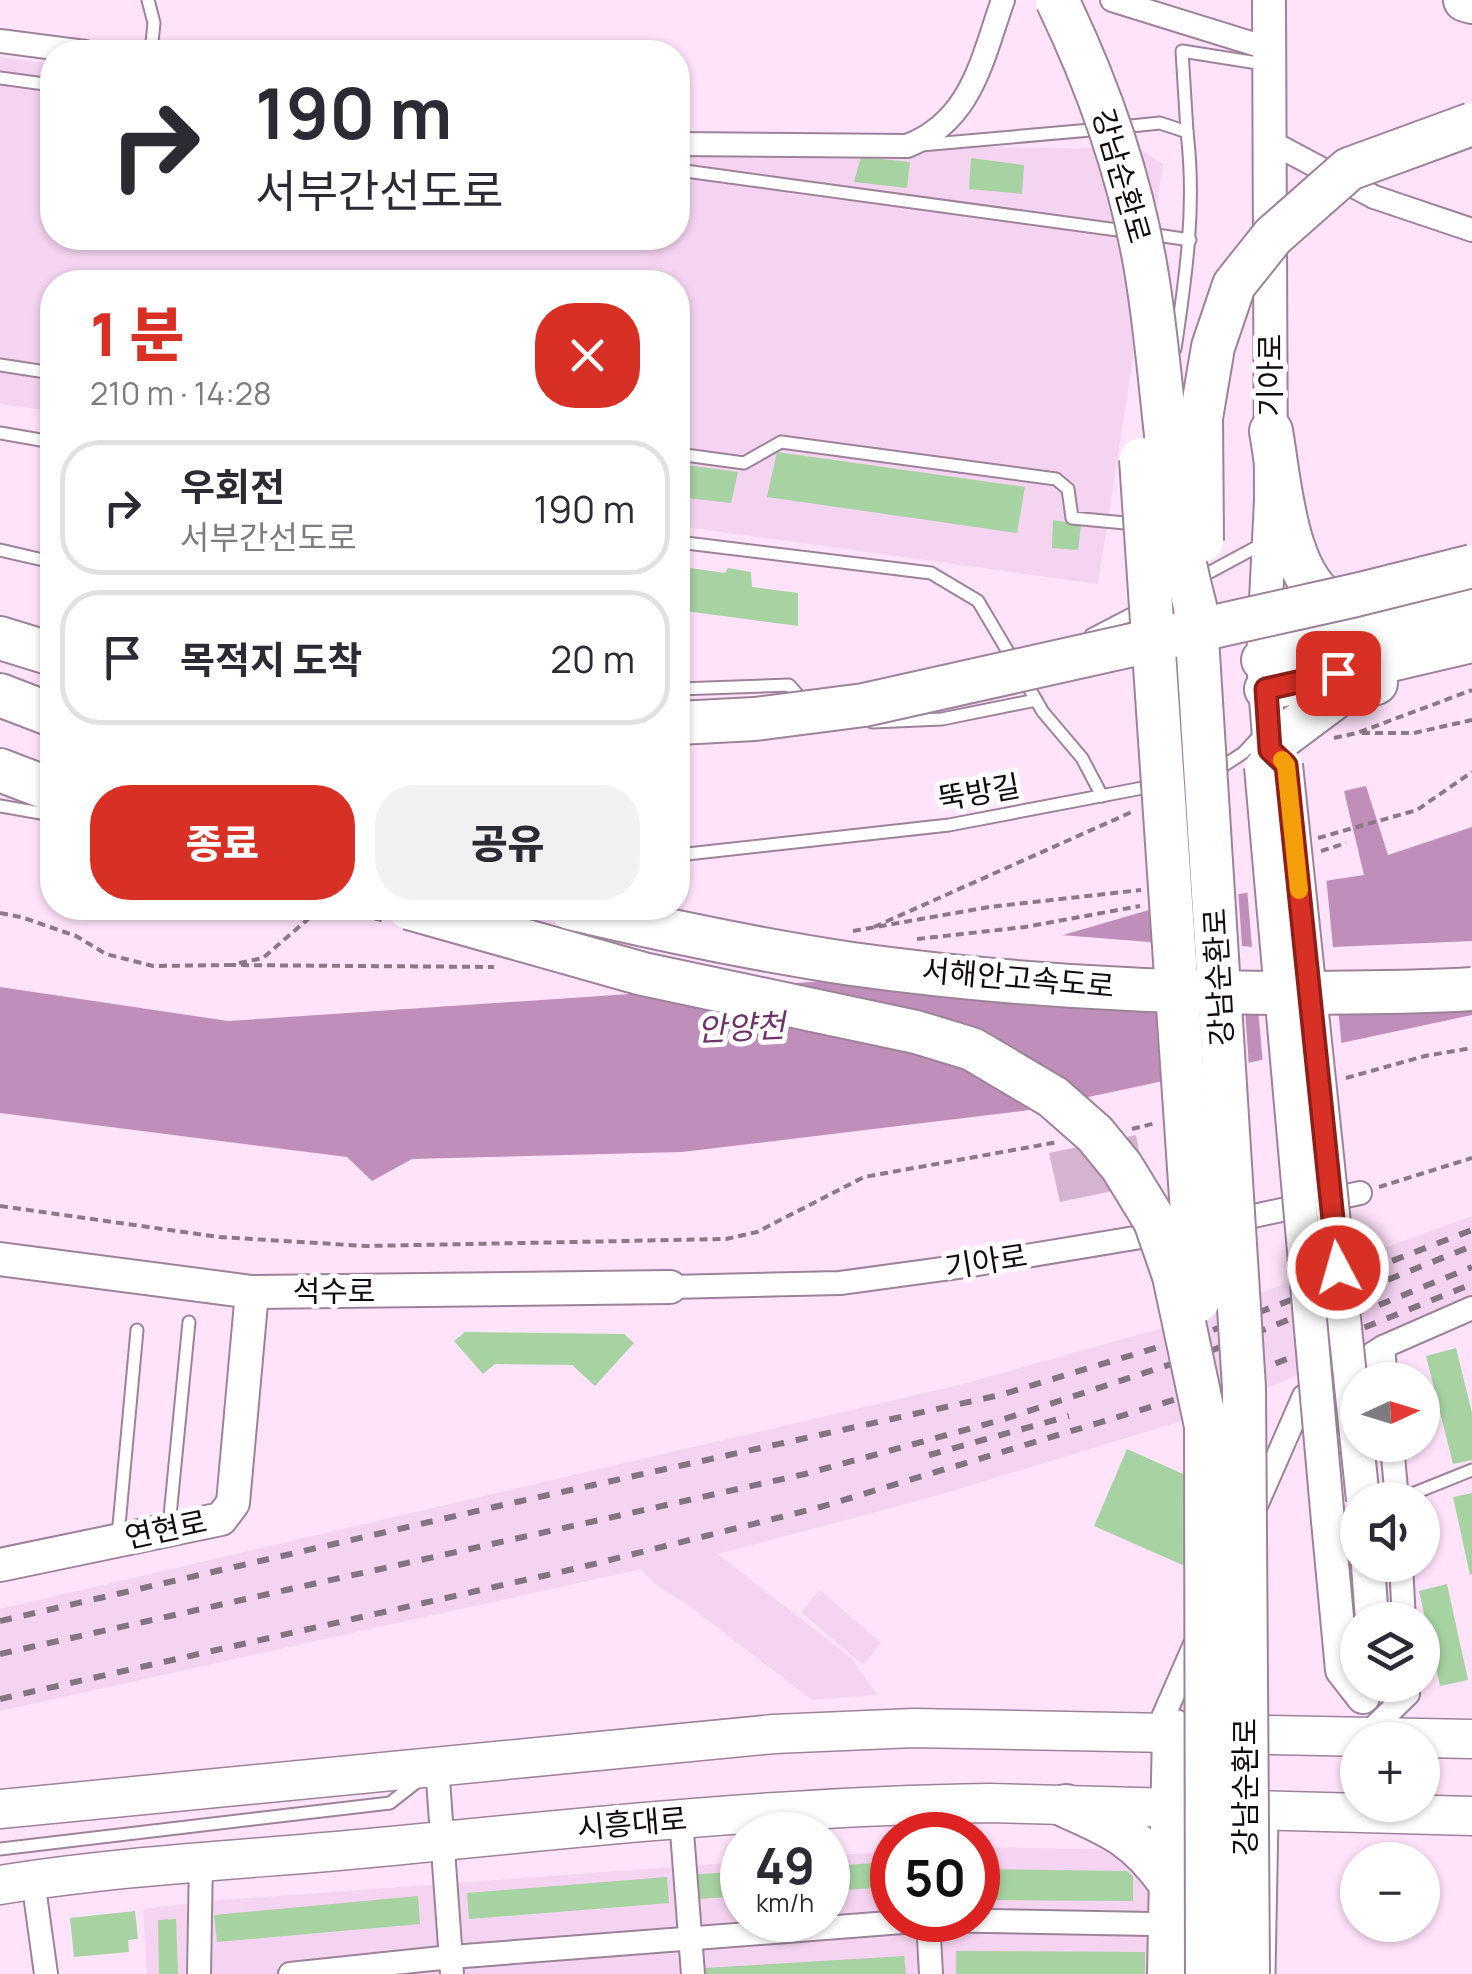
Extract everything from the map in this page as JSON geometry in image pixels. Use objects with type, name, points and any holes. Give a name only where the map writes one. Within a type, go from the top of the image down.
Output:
[{"type":"highway","name":"강남순환로","points":[[1027,0],[1069,88],[1099,173],[1129,327],[1149,552],[1206,1426]]},
{"type":"highway","name":"강남순환로","points":[[1057,0],[1106,114],[1132,200],[1148,281],[1180,549],[1244,1388],[1248,1974]]},
{"type":"highway","points":[[1182,595],[1202,543],[1201,418],[1213,347],[1234,285],[1273,236],[1349,169],[1472,124]]},
{"type":"highway","points":[[1271,431],[1301,572],[1333,604],[1458,629]]},
{"type":"highway","points":[[690,722],[755,719],[864,705],[1472,566]]},
{"type":"highway","points":[[1270,729],[1458,629]]},
{"type":"highway","points":[[1270,729],[1337,696],[1373,684],[1458,629]]},
{"type":"highway","points":[[0,638],[40,650]]},
{"type":"highway","points":[[0,695],[40,710]]},
{"type":"highway","points":[[0,724],[40,739]]},
{"type":"highway","points":[[0,770],[40,785]]},
{"type":"highway","name":"서해안고속도로","points":[[690,907],[860,938],[1130,962],[1340,965],[1472,960]]},
{"type":"highway","points":[[422,920],[643,974],[916,1032],[972,1049],[1053,1096],[1096,1134],[1122,1167],[1154,1221],[1174,1276],[1206,1426],[1207,1974]]},
{"type":"highway","name":"서해안고속도로","points":[[622,920],[853,964],[986,977],[1239,993],[1472,989]]},
{"type":"highway","points":[[1158,1946],[1170,1883],[1172,1808],[1166,1731]]},
{"type":"highway","points":[[1220,1732],[1220,1974]]},
{"type":"highway","points":[[1066,1806],[1118,1829],[1142,1848],[1170,1883]]},
{"type":"main road","name":"기아로","points":[[1269,0],[1270,729],[1340,1649]]},
{"type":"main road","name":"기아로","points":[[1270,729],[1360,1482]]},
{"type":"main road","name":"석수로","points":[[0,1259],[252,1292],[670,1287]]},
{"type":"main road","name":"연현로","points":[[0,1565],[222,1519],[233,1503],[252,1292]]},
{"type":"main road","points":[[0,1809],[774,1734],[914,1728],[1340,1737]]},
{"type":"main road","points":[[1440,1739],[1472,1739]]},
{"type":"main road","name":"시흥대로","points":[[1000,1812],[1066,1806],[1340,1810]]},
{"type":"main road","name":"시흥대로","points":[[1440,1813],[1472,1812]]},
{"type":"main road","name":"시흥대로","points":[[17,1882],[201,1861],[681,1819],[870,1820]]},
{"type":"street","points":[[690,144],[907,146],[931,136],[949,121],[970,92],[1003,0]]},
{"type":"street","points":[[1112,0],[1270,57]]},
{"type":"street","points":[[0,41],[40,46]]},
{"type":"street","points":[[1270,142],[1374,197],[1472,230]]},
{"type":"street","name":"기아로","points":[[670,1287],[840,1283],[1200,1227],[1360,1193]]},
{"type":"street","points":[[1166,1731],[1304,1396],[1382,1347],[1472,1308]]},
{"type":"street","points":[[1382,1347],[1384,1362]]},
{"type":"street","points":[[1381,1722],[1400,1702]]},
{"type":"street","points":[[437,1766],[452,1965]]},
{"type":"street","points":[[681,1819],[693,1974]]},
{"type":"street","points":[[199,1974],[201,1861]]},
{"type":"street","points":[[17,1882],[46,1974]]},
{"type":"street","points":[[290,1974],[452,1965],[870,1925]]},
{"type":"street","points":[[1000,1928],[1158,1946]]},
{"type":"street","points":[[929,1942],[931,1974]]},
{"type":"lane","points":[[148,0],[154,23],[152,40]]},
{"type":"lane","points":[[690,456],[744,463],[781,442],[1056,479],[1068,489],[1072,518],[1125,524],[1142,511],[1154,489],[1190,240],[1192,170],[1182,51],[1270,57]]},
{"type":"lane","points":[[0,78],[40,83]]},
{"type":"lane","points":[[907,146],[1160,124],[1187,132]]},
{"type":"lane","points":[[690,172],[1190,240]]},
{"type":"lane","points":[[0,365],[40,371]]},
{"type":"lane","points":[[0,434],[40,440]]},
{"type":"lane","points":[[1084,639],[1182,595],[1268,541]]},
{"type":"lane","points":[[690,544],[931,574],[978,600],[1036,700],[1082,758],[1102,796]]},
{"type":"lane","points":[[0,550],[40,559]]},
{"type":"lane","points":[[1002,641],[1016,646]]},
{"type":"lane","points":[[690,689],[789,685],[825,725]]},
{"type":"lane","points":[[864,723],[942,719],[1036,700]]},
{"type":"lane","points":[[1190,779],[1207,776],[1243,753],[1270,729]]},
{"type":"lane","name":"뚝방길","points":[[690,854],[949,825],[1174,782]]},
{"type":"lane","points":[[0,806],[40,813]]},
{"type":"lane","points":[[168,1530],[189,1322]]},
{"type":"lane","points":[[118,1540],[137,1330]]},
{"type":"lane","points":[[1440,1483],[1472,1470]]},
{"type":"lane","points":[[0,1849],[390,1803],[437,1766]]},
{"type":"lane","points":[[1270,1974],[1272,1811]]},
{"type":"path","points":[[1322,740],[1357,733],[1472,690]]},
{"type":"path","points":[[1357,733],[1414,733],[1472,720]]},
{"type":"path","points":[[1307,841],[1417,810],[1472,772]]},
{"type":"path","points":[[870,929],[966,883],[1130,814],[1158,786]]},
{"type":"path","points":[[838,932],[989,907],[1146,889]]},
{"type":"path","points":[[0,913],[58,929],[106,954],[153,966],[215,966],[263,958],[308,920]]},
{"type":"path","points":[[1360,1193],[1472,1158]]},
{"type":"path","points":[[0,1206],[235,1238],[366,1246],[726,1239],[756,1232]]},
{"type":"shaded area","points":[[0,57],[40,62],[40,250],[690,250],[690,143],[1140,149],[1163,164],[1098,584],[690,528],[690,270],[40,270],[40,409],[0,404]]},
{"type":"shaded area","points":[[1136,1135],[1146,1184],[1060,1202],[1049,1153]]},
{"type":"shaded area","points":[[1472,1216],[1472,1298],[1291,1378],[1178,1422],[932,1497],[718,1554],[851,1658],[878,1695],[812,1700],[688,1605],[657,1586],[641,1569],[0,1711],[0,1609],[959,1385],[1163,1328]]},
{"type":"shaded area","points":[[820,1590],[881,1643],[863,1665],[801,1612]]},
{"type":"shaded area","points":[[1000,1847],[1095,1849],[1119,1854],[1135,1864],[1155,1901],[1154,1974],[147,1974],[143,1909],[720,1864],[720,1942],[850,1942],[850,1854],[870,1853],[870,1942],[1000,1942]]},
{"type":"water","name":"안양천","points":[[1366,786],[1388,855],[1472,827],[1472,1015],[1023,1111],[682,1152],[412,1159],[372,1181],[347,1157],[0,1113],[0,987],[228,1021],[930,974],[1166,905],[1364,875],[1344,791]]},
{"type":"pier","points":[[1326,876],[1333,947],[1472,941],[1472,1003],[1338,1008],[1342,1048],[1263,1065],[1258,1008],[1245,1009],[1249,1068],[1174,1084],[1167,1003],[929,969],[1048,934],[1162,943],[1165,900],[1238,889],[1242,946],[1252,947],[1247,888]]},
{"type":"building","points":[[861,157],[910,162],[907,188],[854,182]]},
{"type":"building","points":[[971,158],[1024,165],[1022,194],[969,189]]},
{"type":"building","points":[[777,452],[1025,487],[1017,533],[767,497]]},
{"type":"building","points":[[690,466],[738,472],[731,503],[690,498]]},
{"type":"building","points":[[1053,520],[1081,525],[1078,550],[1052,548]]},
{"type":"building","points":[[690,568],[751,572],[752,587],[798,593],[798,626],[690,612]]},
{"type":"building","points":[[465,1332],[624,1334],[634,1343],[595,1386],[572,1365],[495,1364],[483,1374],[454,1341]]},
{"type":"building","points":[[1456,1348],[1472,1413],[1472,1460],[1453,1464],[1440,1412],[1440,1362],[1428,1362],[1426,1356]]},
{"type":"building","points":[[1127,1449],[1221,1491],[1187,1567],[1094,1526]]},
{"type":"building","points":[[1472,1493],[1472,1574],[1470,1575],[1453,1497]]},
{"type":"building","points":[[1447,1584],[1468,1680],[1440,1686],[1440,1602],[1421,1602],[1419,1591]]},
{"type":"building","points":[[870,1863],[870,1888],[850,1890],[850,1865]]},
{"type":"building","points":[[1000,1869],[1127,1871],[1133,1877],[1133,1901],[1000,1900]]},
{"type":"building","points":[[720,1873],[720,1898],[699,1899],[698,1874]]},
{"type":"building","points":[[667,1877],[669,1903],[469,1919],[467,1893]]},
{"type":"building","points":[[418,1896],[420,1924],[217,1942],[214,1915]]},
{"type":"building","points":[[135,1911],[138,1939],[128,1940],[129,1952],[74,1957],[70,1918]]},
{"type":"building","points":[[176,1919],[178,1974],[159,1974],[158,1920]]},
{"type":"building","points":[[956,1951],[1145,1952],[1145,1974],[956,1974]]},
{"type":"building","points":[[904,1956],[906,1974],[704,1974],[704,1968]]},
{"type":"railway","points":[[0,1621],[1000,1395],[1208,1332],[1472,1230]]},
{"type":"railway","points":[[0,1654],[805,1474],[1001,1420],[1208,1352],[1472,1246]]},
{"type":"railway","points":[[1379,1305],[1472,1267]]},
{"type":"railway","points":[[0,1699],[578,1568],[817,1508],[1220,1386],[1472,1284]]},
{"type":"railway","points":[[929,1455],[1069,1416]]},
{"type":"slow traffic","points":[[1282,760],[1286,765],[1299,890]]},
{"type":"route","points":[[1338,673],[1266,689],[1270,750],[1286,765],[1338,1268]]}]
